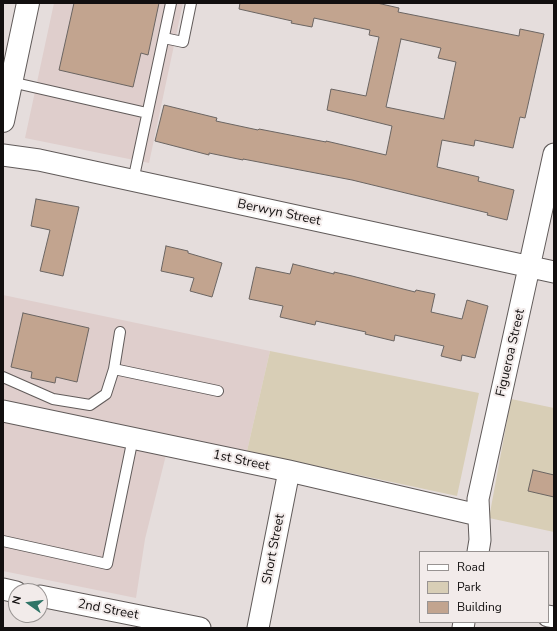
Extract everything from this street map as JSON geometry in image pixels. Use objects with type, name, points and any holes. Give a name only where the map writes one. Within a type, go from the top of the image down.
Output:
[{"type":"main road","points":[[3,121],[28,3]]},
{"type":"street","name":"Figueroa Street","points":[[478,551],[480,540],[478,499],[554,154]]},
{"type":"street","name":"Berwyn Street","points":[[3,155],[39,160],[554,272]]},
{"type":"street","name":"1st Street","points":[[3,411],[289,471],[478,515]]},
{"type":"street","name":"Short Street","points":[[258,628],[289,471]]},
{"type":"street","name":"2nd Street","points":[[48,598],[200,628]]},
{"type":"lane","points":[[133,181],[172,3]]},
{"type":"lane","points":[[164,38],[183,42],[191,3]]},
{"type":"lane","points":[[11,82],[147,113]]},
{"type":"lane","points":[[3,377],[53,399],[90,405],[106,394],[114,369],[120,332]]},
{"type":"lane","points":[[114,369],[218,391]]},
{"type":"lane","points":[[3,541],[107,564],[133,438]]},
{"type":"shaded area","points":[[54,3],[183,3],[149,163],[25,138]]},
{"type":"shaded area","points":[[3,295],[270,351],[247,451],[171,435],[145,539],[136,598],[3,571]]},
{"type":"green space","points":[[270,351],[479,393],[457,496],[247,451]]},
{"type":"green space","points":[[511,399],[554,408],[554,532],[489,518]]},
{"type":"building","points":[[74,3],[159,3],[148,55],[141,53],[133,87],[59,70]]},
{"type":"building","points":[[240,3],[377,3],[399,8],[398,12],[519,36],[520,29],[544,34],[525,118],[520,117],[513,148],[475,140],[474,146],[442,140],[437,167],[479,177],[478,181],[514,190],[507,220],[487,215],[488,213],[352,180],[209,153],[209,155],[155,141],[164,105],[217,118],[216,121],[258,130],[326,141],[386,155],[392,126],[327,110],[331,89],[366,96],[379,37],[369,35],[370,30],[314,18],[312,27],[239,9]],"holes":[[[401,39],[441,48],[438,58],[456,62],[444,119],[386,107]]]},
{"type":"building","points":[[36,199],[79,207],[63,276],[40,271],[50,230],[31,226]]},
{"type":"building","points":[[166,246],[188,251],[188,253],[222,263],[212,297],[190,291],[194,278],[161,271]]},
{"type":"building","points":[[293,264],[334,274],[334,272],[352,276],[415,292],[416,290],[435,294],[431,312],[462,319],[467,300],[488,306],[475,358],[462,355],[461,361],[441,356],[444,346],[395,335],[394,341],[365,334],[366,332],[316,321],[315,325],[280,317],[283,306],[249,299],[256,267],[290,274]]},
{"type":"building","points":[[23,313],[89,328],[77,382],[56,377],[55,383],[31,378],[32,372],[11,367]]},
{"type":"building","points":[[533,470],[554,475],[554,497],[528,491]]}]
